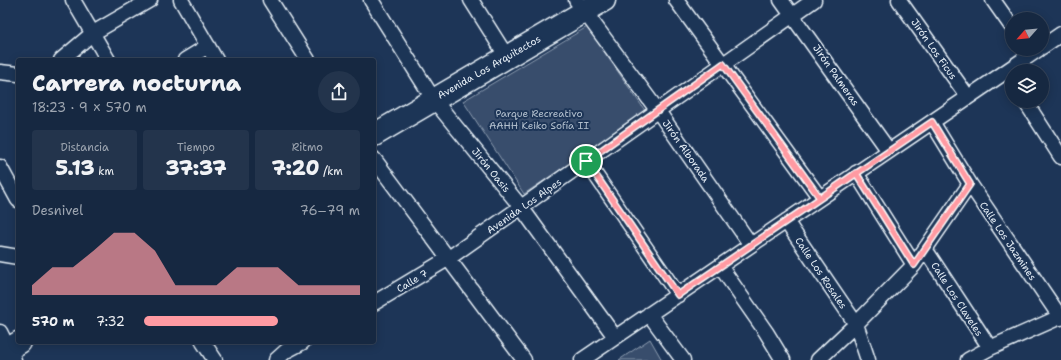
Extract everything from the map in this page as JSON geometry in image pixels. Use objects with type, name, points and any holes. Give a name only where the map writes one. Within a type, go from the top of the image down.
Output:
[{"type":"main road","name":"Avenida Los Arquitectos","points":[[376,134],[507,57],[580,6],[604,0]]},
{"type":"street","points":[[73,0],[107,58]]},
{"type":"street","points":[[63,58],[93,33],[150,0]]},
{"type":"street","points":[[181,0],[215,58]]},
{"type":"street","points":[[270,0],[307,58]]},
{"type":"street","name":"Jirón Oasis","points":[[371,0],[434,100],[521,207],[615,337]]},
{"type":"street","points":[[471,0],[507,57]]},
{"type":"street","points":[[676,0],[820,198]]},
{"type":"street","name":"Jirón Palmeras","points":[[781,0],[889,151]]},
{"type":"street","name":"Avenida Los Alpes","points":[[449,258],[814,0]]},
{"type":"street","name":"Jirón Los Ficus","points":[[900,0],[968,98]]},
{"type":"street","points":[[993,0],[1005,17]]},
{"type":"street","name":"Jirón Alborada","points":[[580,6],[658,110],[751,245]]},
{"type":"street","points":[[1049,41],[1061,34]]},
{"type":"street","points":[[188,58],[208,46]]},
{"type":"street","points":[[1021,64],[1029,56]]},
{"type":"street","points":[[0,72],[16,74]]},
{"type":"street","points":[[582,360],[968,98],[1005,78]]},
{"type":"street","points":[[1030,108],[1061,157]]},
{"type":"street","name":"Calle Los Jazmines","points":[[932,122],[970,184],[1061,318]]},
{"type":"street","points":[[586,161],[678,295]]},
{"type":"street","points":[[376,162],[449,258],[521,358]]},
{"type":"street","points":[[0,167],[16,196]]},
{"type":"street","name":"Calle Los Claveles","points":[[856,173],[914,265]]},
{"type":"street","points":[[818,360],[914,265],[970,184]]},
{"type":"street","name":"Calle Los Rosales","points":[[786,221],[856,324],[868,360]]},
{"type":"street","name":"Calle Los Claveles","points":[[925,249],[990,348]]},
{"type":"street","points":[[0,254],[16,257]]},
{"type":"street","name":"Calle 7","points":[[376,302],[449,258]]},
{"type":"street","points":[[720,266],[766,332],[783,360]]},
{"type":"street","points":[[649,314],[683,360]]},
{"type":"street","points":[[968,360],[990,348],[1061,318]]},
{"type":"street","points":[[204,344],[215,360]]},
{"type":"street","points":[[281,351],[298,344]]},
{"type":"green space","name":"Parque Recreativo AAHH Keiko Sofía II","points":[[587,27],[646,112],[524,194],[463,101]]},
{"type":"green space","points":[[650,339],[662,360],[619,360]]},
{"type":"route","points":[[586,161],[678,295],[786,221],[856,173],[932,122],[970,184],[914,265],[856,173],[820,198],[723,64],[586,161]]}]
